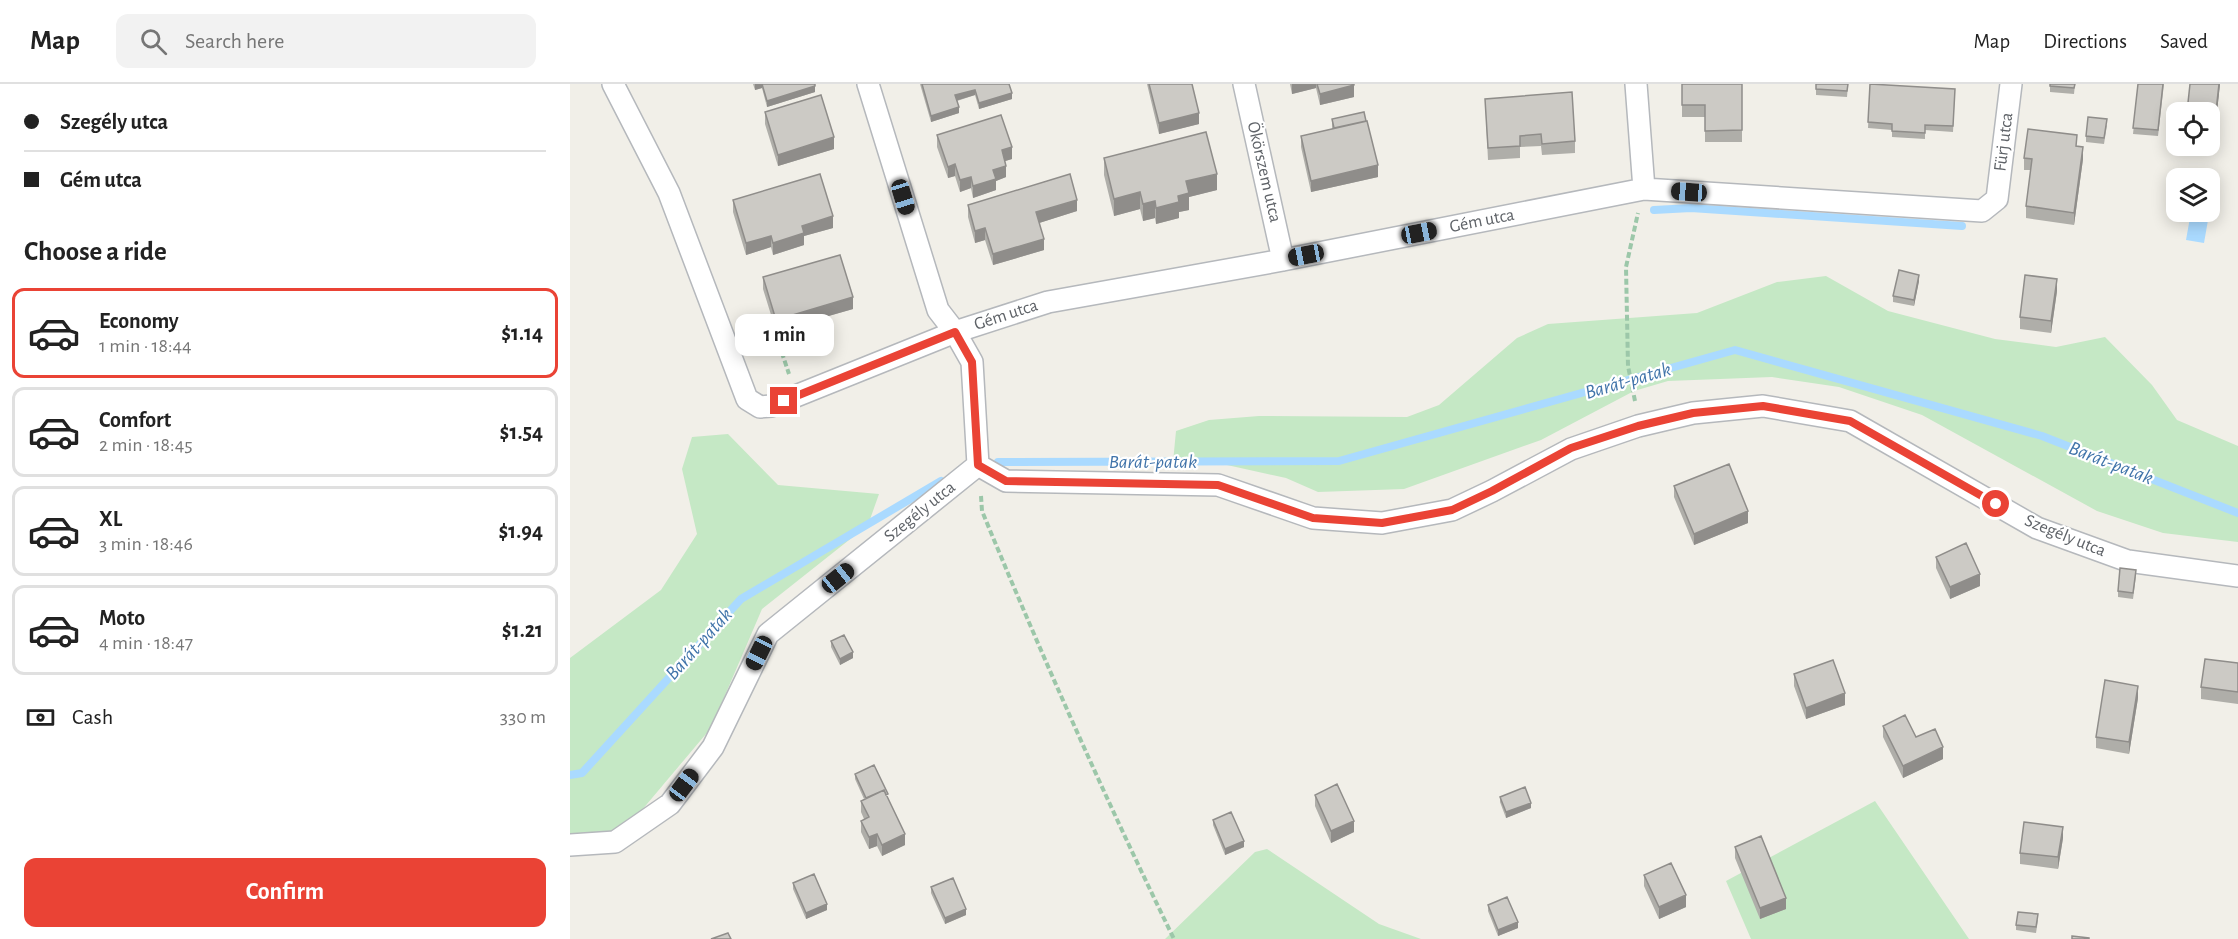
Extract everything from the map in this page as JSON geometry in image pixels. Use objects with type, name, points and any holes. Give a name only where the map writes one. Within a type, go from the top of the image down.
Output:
[{"type":"street","name":"Gém utca","points":[[613,84],[669,193],[747,399],[760,407],[771,406],[955,332],[1048,302],[1283,260],[1644,189],[1982,211],[1996,199]]},
{"type":"street","points":[[868,84],[938,310],[955,332],[972,362],[978,465]]},
{"type":"street","name":"Ökörszem utca","points":[[1244,84],[1283,260]]},
{"type":"street","points":[[1636,84],[1644,189]]},
{"type":"street","name":"Fürj utca","points":[[1996,199],[2011,84]]},
{"type":"street","name":"Szegély utca","points":[[570,844],[615,842],[670,804],[713,747],[768,634],[978,465],[1006,481],[1218,485],[1313,518],[1382,523],[1452,510],[1571,448],[1638,426],[1693,413],[1763,406],[1850,421],[2037,528],[2128,561],[2238,576]]},
{"type":"path","points":[[1632,380],[1628,366],[1626,267],[1644,189]]},
{"type":"path","points":[[776,335],[796,396]]},
{"type":"path","points":[[978,465],[982,511],[1040,651],[1123,834],[1174,939]]},
{"type":"green space","points":[[1826,276],[1888,311],[1995,339],[2056,347],[2105,337],[2152,385],[2177,420],[2238,446],[2238,542],[2163,533],[2097,511],[1922,415],[1839,387],[1772,377],[1668,381],[1634,391],[1541,440],[1404,489],[1318,492],[1286,478],[1218,463],[1173,462],[1176,431],[1209,420],[1259,416],[1407,417],[1439,405],[1517,338],[1548,324],[1697,313],[1777,282]]},
{"type":"green space","points":[[728,434],[778,485],[879,494],[868,525],[762,609],[711,728],[615,842],[570,855],[570,658],[661,590],[697,534],[682,469],[692,437]]},
{"type":"green space","points":[[1875,801],[1969,939],[1751,939],[1726,881]]},
{"type":"green space","points":[[1267,849],[1379,924],[1421,939],[1165,939],[1255,852]]},
{"type":"water","points":[[2189,222],[2207,222],[2204,243],[2186,240]]},
{"type":"building","points":[[762,84],[815,84],[815,86],[767,101]]},
{"type":"building","points":[[922,84],[1009,84],[1012,93],[979,103],[975,90],[955,95],[959,107],[931,116]]},
{"type":"building","points":[[1149,84],[1192,84],[1199,113],[1159,123]]},
{"type":"building","points":[[1317,84],[1354,84],[1354,85],[1320,94]]},
{"type":"building","points":[[1682,84],[1742,84],[1742,130],[1705,131],[1705,105],[1682,105]]},
{"type":"building","points":[[1816,84],[1848,84],[1847,91],[1816,89]]},
{"type":"building","points":[[1870,84],[1955,89],[1953,126],[1925,125],[1925,133],[1892,131],[1892,124],[1868,122]]},
{"type":"building","points":[[2050,84],[2075,84],[2074,88],[2050,86]]},
{"type":"building","points":[[2138,84],[2163,84],[2158,130],[2133,128]]},
{"type":"building","points":[[2190,84],[2219,84],[2217,102],[2188,102]]},
{"type":"building","points":[[1572,92],[1575,141],[1542,144],[1541,134],[1520,136],[1520,146],[1488,148],[1485,99]]},
{"type":"building","points":[[821,95],[834,137],[778,155],[765,112]]},
{"type":"building","points":[[1364,112],[1366,121],[1334,128],[1332,119]]},
{"type":"building","points":[[1001,115],[1012,147],[1002,150],[1006,166],[993,170],[996,179],[973,186],[971,177],[960,180],[955,164],[948,167],[937,135]]},
{"type":"building","points":[[2088,117],[2107,119],[2104,138],[2086,136]]},
{"type":"building","points":[[1367,121],[1378,165],[1311,181],[1301,136]]},
{"type":"building","points":[[2028,129],[2077,135],[2076,146],[2083,147],[2074,213],[2026,206],[2032,159],[2024,158]]},
{"type":"building","points":[[1206,132],[1217,174],[1186,181],[1189,193],[1178,196],[1179,202],[1156,208],[1155,201],[1143,204],[1140,192],[1114,199],[1104,158]]},
{"type":"building","points":[[820,174],[833,216],[802,226],[804,233],[773,243],[771,236],[746,243],[733,200]]},
{"type":"building","points":[[1070,174],[1077,200],[1036,212],[1044,239],[993,254],[985,228],[975,231],[968,205]]},
{"type":"building","points":[[840,255],[853,297],[776,320],[763,277]]},
{"type":"building","points":[[1899,270],[1919,275],[1914,300],[1893,296]]},
{"type":"building","points":[[2025,275],[2057,279],[2051,321],[2020,317]]},
{"type":"building","points":[[1729,464],[1748,511],[1694,534],[1674,486]]},
{"type":"building","points":[[1966,543],[1980,574],[1950,587],[1936,557]]},
{"type":"building","points":[[2120,568],[2136,570],[2133,593],[2118,591]]},
{"type":"building","points":[[844,635],[853,652],[840,659],[831,641]]},
{"type":"building","points":[[2205,659],[2238,663],[2238,692],[2201,687]]},
{"type":"building","points":[[1833,660],[1845,693],[1806,708],[1794,674]]},
{"type":"building","points":[[2105,680],[2138,686],[2129,742],[2096,737]]},
{"type":"building","points":[[1905,715],[1916,737],[1935,729],[1943,747],[1903,766],[1883,726]]},
{"type":"building","points":[[874,765],[888,794],[886,795],[884,790],[866,798],[855,774]]},
{"type":"building","points":[[1337,784],[1354,821],[1331,831],[1315,795]]},
{"type":"building","points":[[1525,787],[1531,803],[1506,812],[1500,797]]},
{"type":"building","points":[[884,790],[905,834],[882,845],[877,834],[869,837],[861,821],[869,817],[861,801]]},
{"type":"building","points":[[1231,812],[1244,841],[1225,849],[1213,820]]},
{"type":"building","points":[[2024,822],[2063,827],[2058,857],[2020,853]]},
{"type":"building","points":[[1761,836],[1786,898],[1760,908],[1735,847]]},
{"type":"building","points":[[1671,863],[1686,895],[1659,907],[1644,875]]},
{"type":"building","points":[[814,874],[827,904],[806,913],[793,883]]},
{"type":"building","points":[[953,878],[966,909],[945,918],[931,887]]},
{"type":"building","points":[[1507,897],[1518,922],[1498,930],[1488,905]]},
{"type":"building","points":[[2018,912],[2038,914],[2036,927],[2016,925]]},
{"type":"building","points":[[728,933],[731,939],[711,939]]},
{"type":"building","points":[[2072,936],[2089,938],[2089,939],[2072,939]]},
{"type":"waterway","points":[[1654,210],[1691,208],[1962,226]]},
{"type":"waterway","name":"Barát-patak","points":[[998,462],[1339,461],[1735,350],[2042,436],[2238,513]]},
{"type":"waterway","name":"Barát-patak","points":[[570,775],[582,773],[741,599],[941,481]]},
{"type":"route","points":[[784,401],[955,332],[972,362],[978,465],[1006,481],[1218,485],[1313,518],[1382,523],[1452,510],[1571,448],[1638,426],[1693,413],[1763,406],[1850,421],[1996,504]]}]
